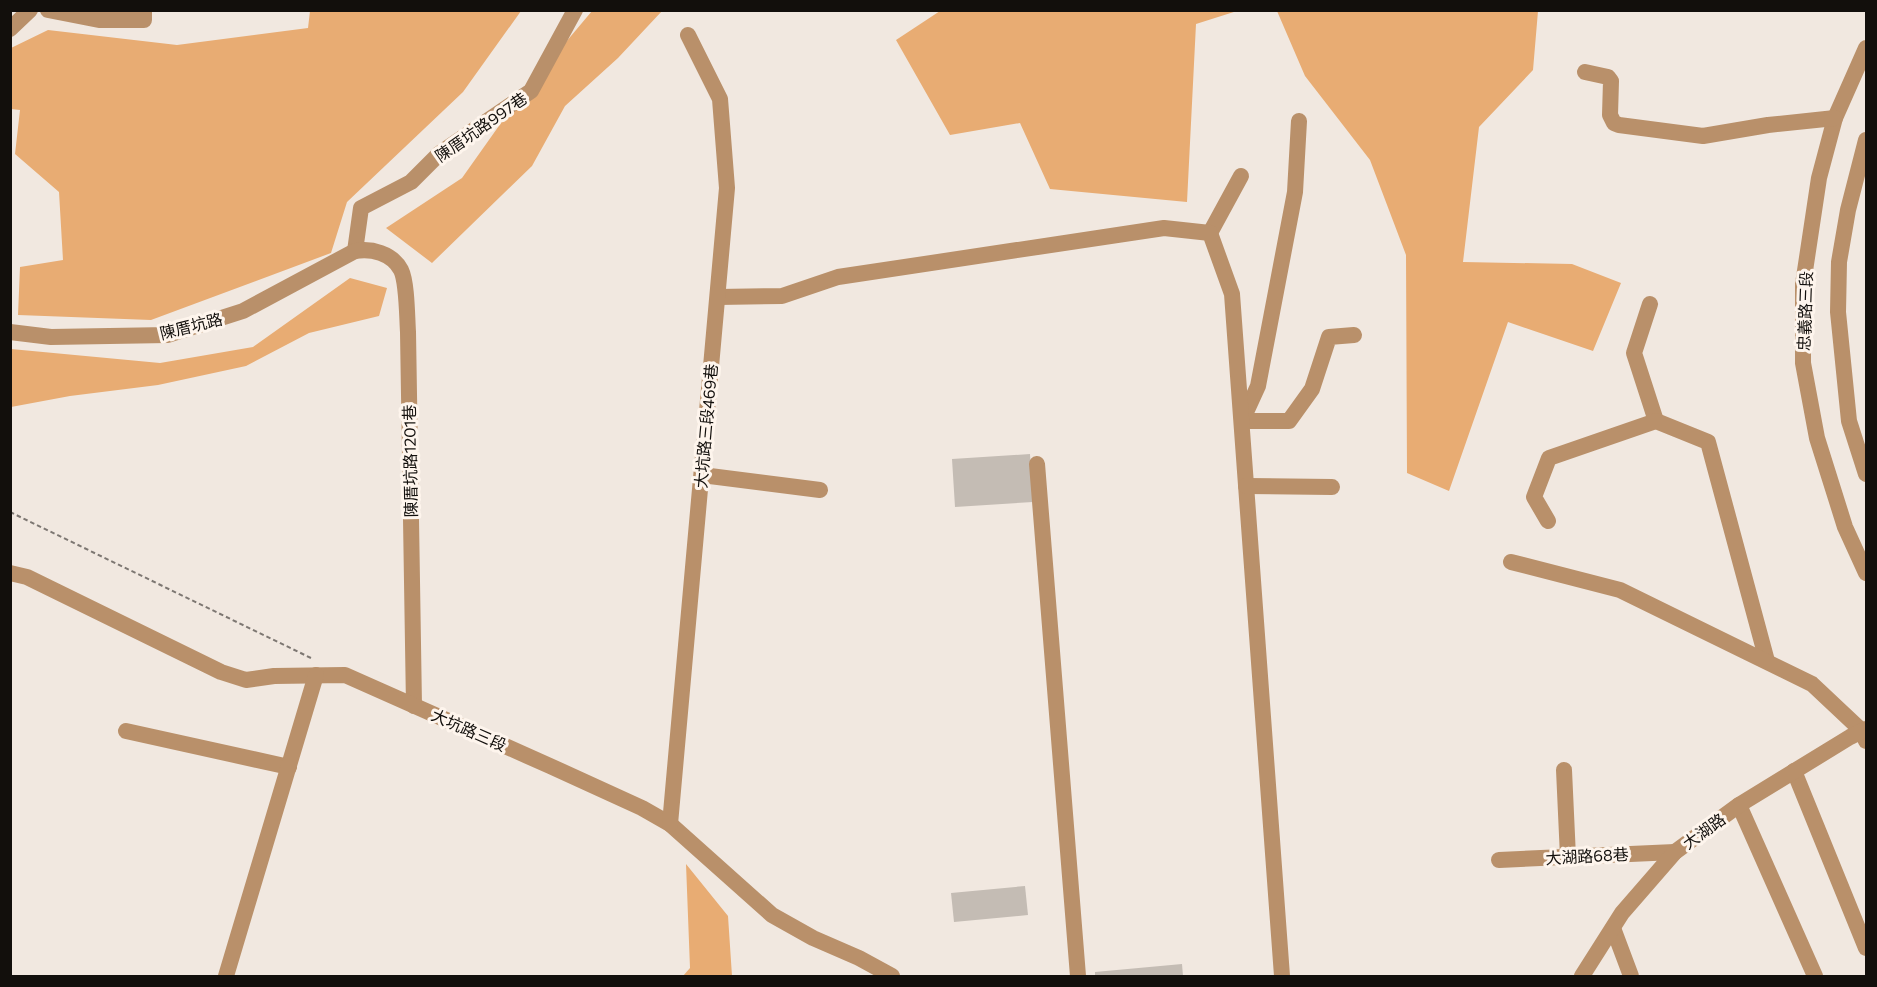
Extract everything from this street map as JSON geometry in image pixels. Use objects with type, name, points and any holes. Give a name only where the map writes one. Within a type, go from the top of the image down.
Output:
[{"type":"street","points":[[10,28],[30,10]]},
{"type":"street","points":[[48,10],[99,20],[144,20],[144,10]]},
{"type":"street","name":"陳厝坑路997巷","points":[[355,251],[361,208],[411,182],[440,153],[531,91],[575,10]]},
{"type":"street","name":"大坑路三段469巷","points":[[670,824],[727,188],[720,99],[688,35]]},
{"type":"street","name":"忠義路三段","points":[[1866,48],[1835,118],[1819,178],[1803,284],[1803,363],[1817,438],[1845,527],[1866,573]]},
{"type":"street","points":[[1585,72],[1608,77],[1611,81],[1610,115],[1614,123],[1619,125],[1703,136],[1768,125],[1835,118]]},
{"type":"street","points":[[1242,421],[1258,386],[1295,192],[1299,121]]},
{"type":"street","name":"忠義路三段","points":[[1866,140],[1848,210],[1839,262],[1838,312],[1849,421],[1866,474]]},
{"type":"street","points":[[1241,176],[1210,233],[1232,294],[1282,976]]},
{"type":"street","points":[[718,297],[782,296],[838,277],[1164,228],[1210,233]]},
{"type":"street","name":"陳厝坑路1201巷","points":[[355,251],[367,249],[388,256],[401,270],[405,293],[408,332],[414,706]]},
{"type":"street","name":"陳厝坑路","points":[[10,332],[51,337],[168,334],[243,311],[355,251]]},
{"type":"street","points":[[1650,304],[1634,353],[1656,421]]},
{"type":"street","points":[[1242,421],[1289,420],[1312,389],[1329,337],[1354,335]]},
{"type":"street","points":[[1548,521],[1534,497],[1549,458],[1656,421],[1708,442],[1767,661]]},
{"type":"street","points":[[1037,464],[1078,976]]},
{"type":"street","points":[[702,476],[820,490]]},
{"type":"street","points":[[1246,486],[1332,487]]},
{"type":"street","points":[[1511,562],[1620,590],[1767,661],[1812,684],[1865,734]]},
{"type":"street","name":"大坑路三段","points":[[10,573],[27,577],[237,678],[246,680],[315,668],[345,675],[642,808],[670,824],[772,915],[813,938],[859,957],[892,976]]},
{"type":"street","points":[[226,976],[289,767],[315,668]]},
{"type":"street","points":[[126,731],[289,767]]},
{"type":"street","name":"大湖路","points":[[1582,976],[1622,913],[1676,852],[1739,806],[1794,771],[1865,734]]},
{"type":"street","points":[[1564,770],[1568,857]]},
{"type":"street","points":[[1794,771],[1866,948]]},
{"type":"street","points":[[1739,806],[1815,976]]},
{"type":"street","name":"大湖路68巷","points":[[1499,860],[1676,852]]},
{"type":"street","points":[[1613,928],[1631,976]]},
{"type":"path","points":[[10,512],[315,668]]},
{"type":"shaded area","points":[[310,11],[521,11],[463,92],[347,202],[331,253],[151,320],[18,315],[20,267],[63,260],[59,192],[15,154],[20,110],[11,109],[11,48],[48,30],[177,45],[308,28]]},
{"type":"shaded area","points":[[592,11],[662,11],[618,58],[565,106],[532,166],[432,263],[386,228],[462,178],[518,99]]},
{"type":"shaded area","points":[[940,11],[1237,11],[1196,24],[1187,202],[1050,189],[1020,123],[950,135],[896,40]]},
{"type":"shaded area","points":[[1277,11],[1538,11],[1533,70],[1479,127],[1463,262],[1572,264],[1621,283],[1593,351],[1508,322],[1449,491],[1407,473],[1406,255],[1370,160],[1305,76]]},
{"type":"shaded area","points":[[350,278],[387,288],[379,316],[309,333],[246,366],[158,385],[70,396],[11,407],[11,349],[160,363],[253,347]]},
{"type":"shaded area","points":[[686,864],[728,916],[732,976],[683,976],[690,968]]},
{"type":"building","points":[[1030,454],[1033,502],[955,507],[952,459]]},
{"type":"building","points":[[1025,886],[1028,915],[954,922],[951,893]]},
{"type":"building","points":[[1182,964],[1183,976],[1095,976],[1095,972]]}]
